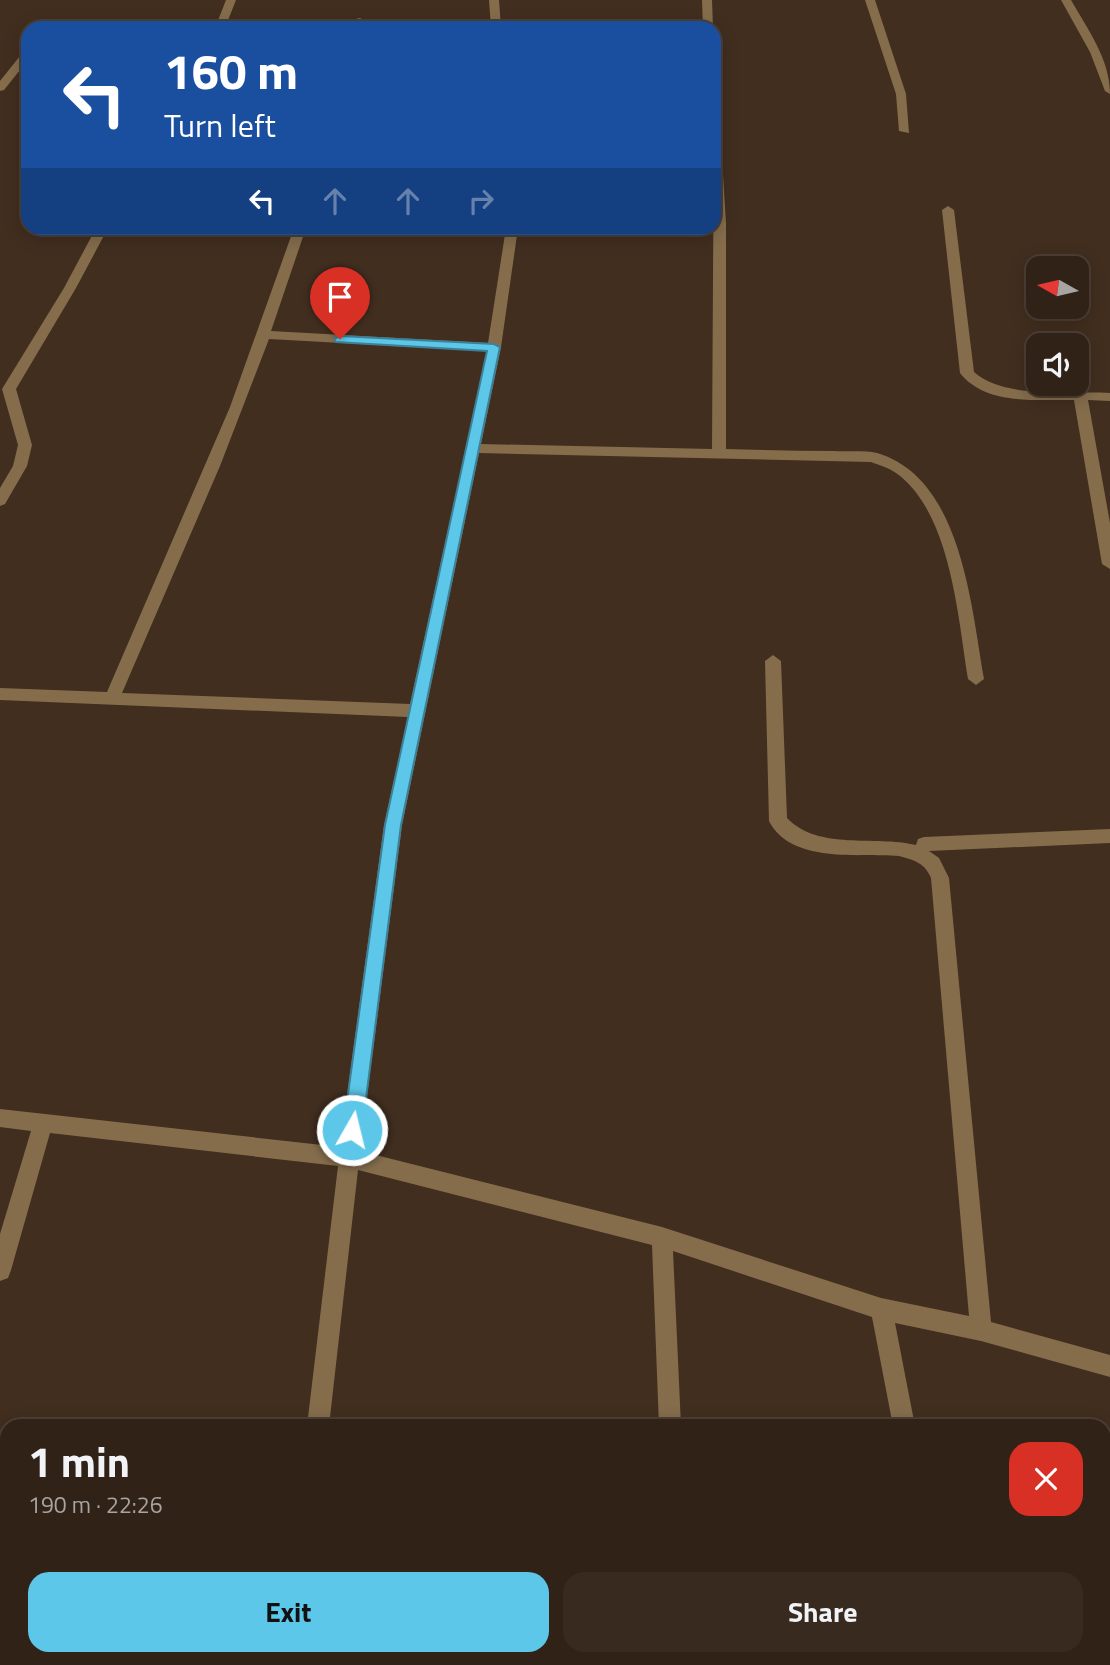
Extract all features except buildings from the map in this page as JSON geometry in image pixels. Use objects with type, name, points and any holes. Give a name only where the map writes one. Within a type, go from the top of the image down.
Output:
[{"type":"street","points":[[223,21],[231,0]]},
{"type":"street","points":[[494,0],[496,21]]},
{"type":"street","points":[[706,0],[708,21]]},
{"type":"street","points":[[870,0],[901,94],[905,131]]},
{"type":"street","points":[[1066,0],[1095,52],[1110,91]]},
{"type":"street","points":[[0,88],[21,62]]},
{"type":"street","points":[[948,210],[967,373],[979,384],[1003,393],[1026,394]]},
{"type":"street","points":[[0,500],[20,466],[25,445],[9,389],[70,288],[98,235]]},
{"type":"street","points":[[112,698],[189,526],[263,335],[298,235]]},
{"type":"street","points":[[319,1419],[349,1158],[393,825],[494,347],[511,235]]},
{"type":"street","points":[[719,451],[720,235]]},
{"type":"street","points":[[263,335],[494,347]]},
{"type":"street","points":[[1110,397],[1080,396],[1110,564]]},
{"type":"street","points":[[473,448],[719,451],[873,457],[889,461],[910,477],[929,499],[946,534],[955,564],[976,679]]},
{"type":"street","points":[[773,662],[778,821],[784,830],[796,838],[815,843],[902,850],[919,855],[933,864],[940,878],[981,1330]]},
{"type":"street","points":[[0,694],[416,710]]},
{"type":"street","points":[[924,844],[1110,836]]},
{"type":"street","points":[[0,1118],[349,1158],[662,1237],[881,1309],[981,1330],[1110,1366]]},
{"type":"street","points":[[0,1270],[43,1123]]},
{"type":"street","points":[[662,1237],[670,1419]]},
{"type":"street","points":[[881,1309],[903,1419]]},
{"type":"route","points":[[340,339],[494,347],[393,825],[352,1130]]}]
